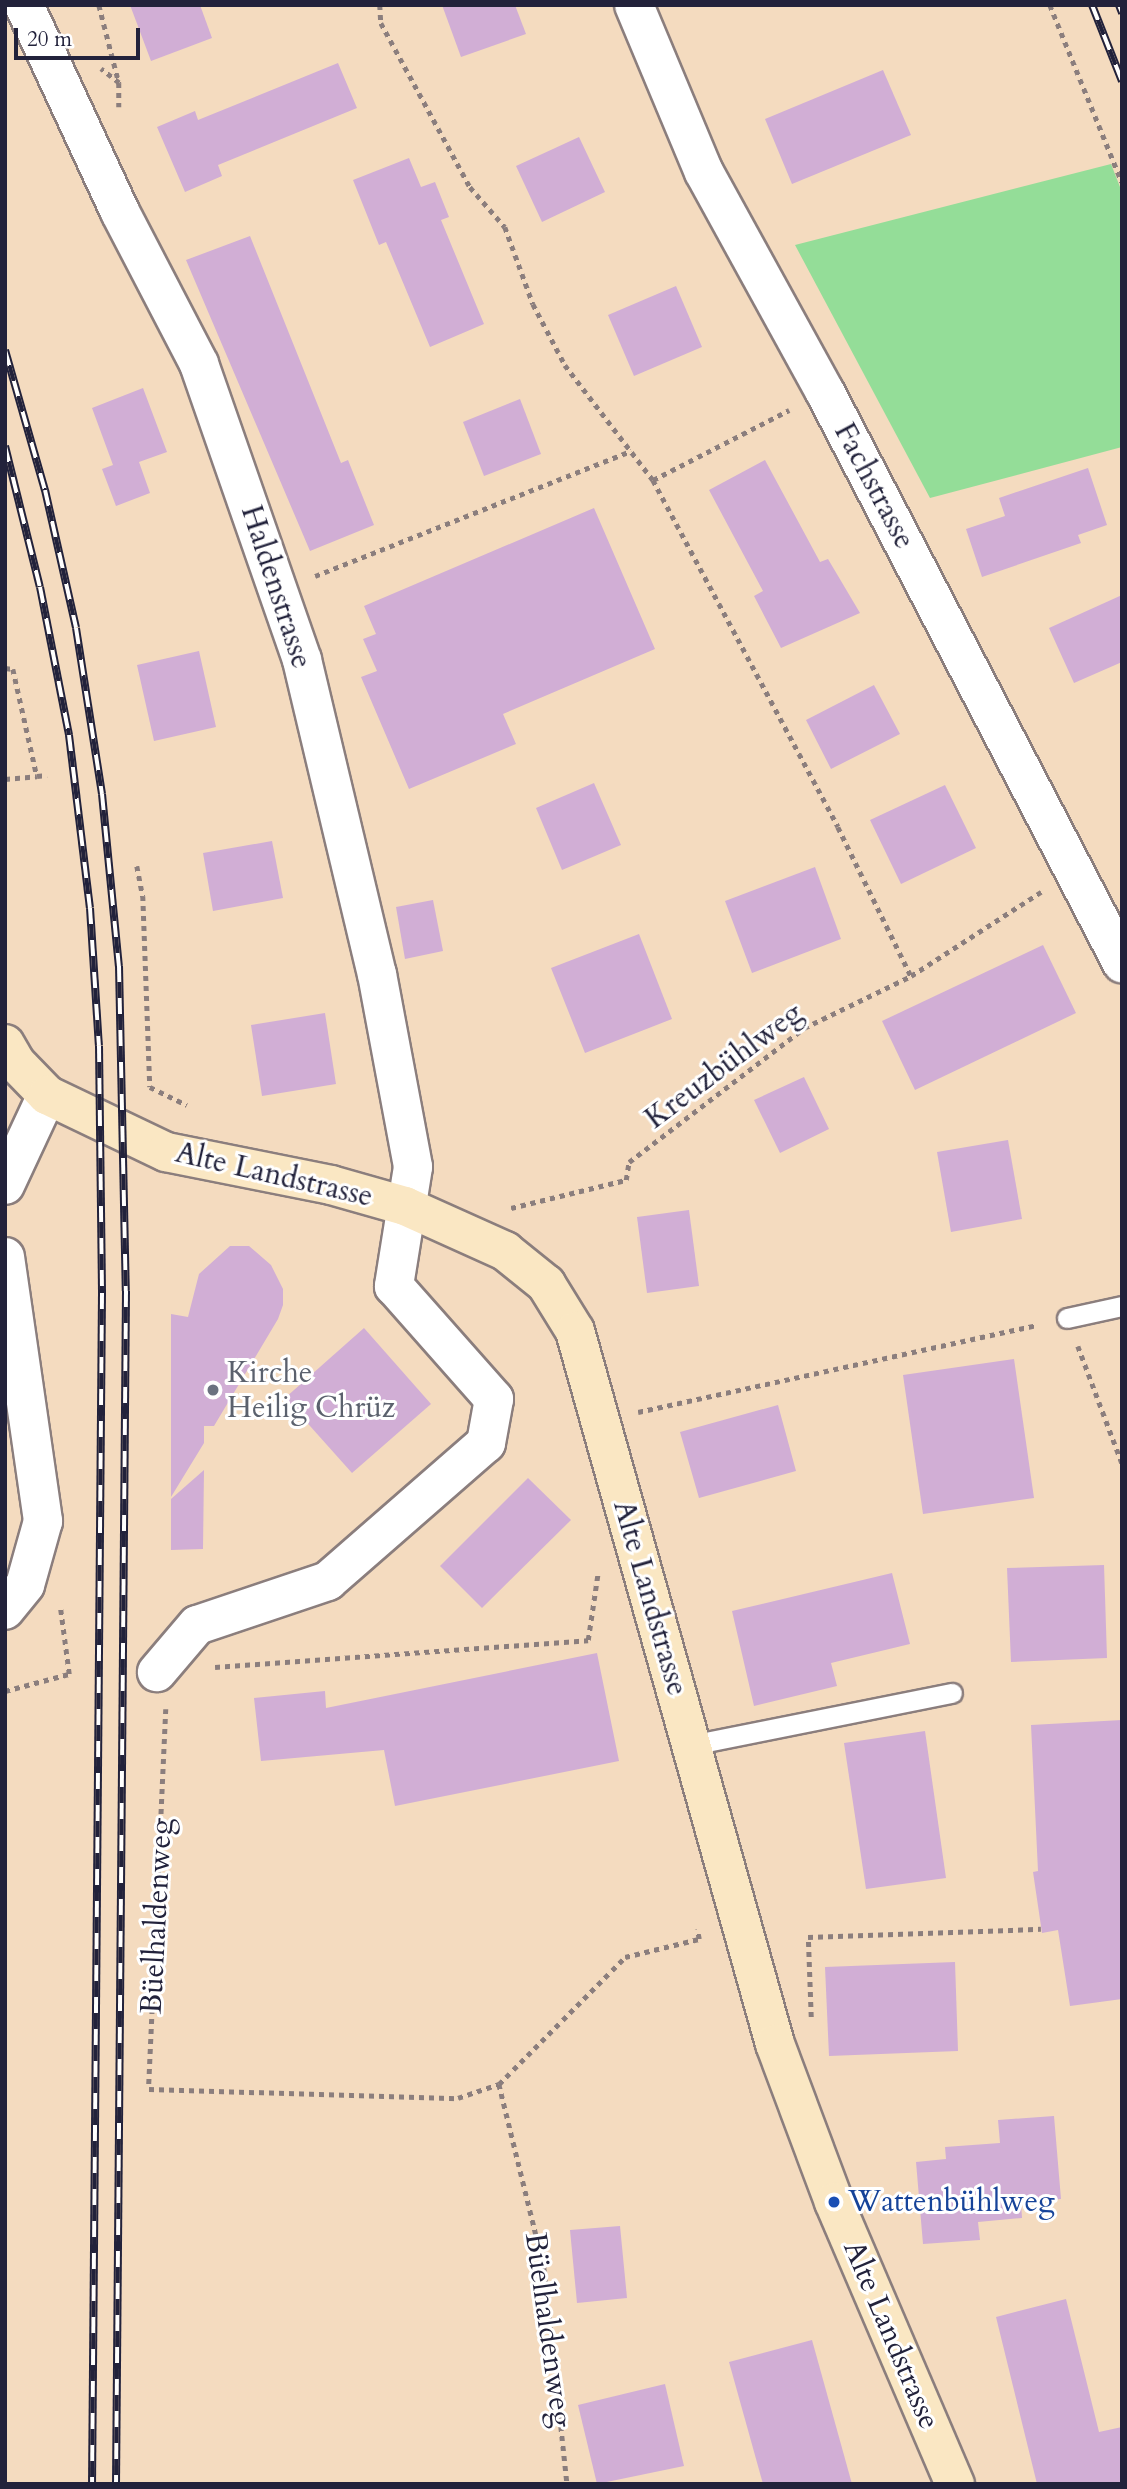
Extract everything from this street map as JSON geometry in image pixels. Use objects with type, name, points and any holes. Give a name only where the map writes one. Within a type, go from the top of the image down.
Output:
[{"type":"main road","name":"Alte Landstrasse","points":[[5,1044],[16,1063],[47,1096],[166,1152],[331,1185],[405,1206],[505,1251],[546,1284],[575,1331],[775,2044],[834,2202],[955,2484]]},
{"type":"street","name":"Haldenstrasse","points":[[24,5],[120,212],[199,364],[302,660],[377,974],[413,1167],[405,1206]]},
{"type":"street","name":"Fachstrasse","points":[[634,5],[704,172],[825,391],[1122,963]]},
{"type":"street","points":[[5,1185],[47,1096]]},
{"type":"street","points":[[157,1672],[197,1625],[328,1581],[486,1443],[494,1399],[394,1286],[405,1206]]},
{"type":"street","points":[[5,1257],[43,1521],[25,1585],[5,1610]]},
{"type":"lane","points":[[1067,1318],[1122,1306]]},
{"type":"lane","points":[[691,1745],[952,1693]]},
{"type":"path","points":[[380,5],[381,23],[470,187],[505,227],[533,304],[565,365],[653,480],[838,827],[911,976]]},
{"type":"path","points":[[1050,5],[1122,182]]},
{"type":"path","points":[[653,480],[825,391]]},
{"type":"path","points":[[278,591],[631,451]]},
{"type":"path","points":[[5,668],[13,669],[37,776]]},
{"type":"path","points":[[5,779],[47,775]]},
{"type":"path","points":[[137,866],[143,896],[150,1087],[187,1105]]},
{"type":"path","name":"Kreuzbühlweg","points":[[504,1209],[626,1180],[629,1162],[804,1028],[911,976],[1042,891]]},
{"type":"path","points":[[634,1413],[1067,1318],[1122,1463]]},
{"type":"path","points":[[157,1672],[588,1640],[599,1564]]},
{"type":"path","points":[[5,1691],[69,1674],[58,1598]]},
{"type":"path","name":"Büelhaldenweg","points":[[157,1672],[167,1712],[149,2088],[458,2098],[499,2084],[544,2267],[567,2484]]},
{"type":"path","points":[[499,2084],[625,1957],[699,1939],[696,1919]]},
{"type":"path","points":[[808,2023],[812,2012],[808,1937],[1041,1928]]},
{"type":"green space","points":[[1111,164],[1122,192],[1122,447],[930,498],[795,245]]},
{"type":"building","points":[[130,5],[200,5],[212,38],[151,61]]},
{"type":"building","points":[[442,5],[515,5],[526,34],[461,57]]},
{"type":"building","points":[[338,63],[357,108],[218,165],[222,176],[185,192],[157,127],[195,111],[198,120]]},
{"type":"building","points":[[883,70],[911,135],[792,184],[765,119]]},
{"type":"building","points":[[579,137],[605,192],[542,222],[516,166]]},
{"type":"building","points":[[409,158],[421,187],[435,182],[449,217],[441,220],[484,324],[430,347],[386,242],[379,245],[353,180]]},
{"type":"building","points":[[250,236],[341,463],[348,460],[374,525],[310,551],[186,260]]},
{"type":"building","points":[[676,286],[702,347],[634,376],[608,315]]},
{"type":"building","points":[[143,388],[167,452],[139,462],[150,493],[116,506],[102,469],[113,465],[92,408]]},
{"type":"building","points":[[520,399],[541,454],[484,476],[463,422]]},
{"type":"building","points":[[765,460],[820,562],[828,559],[860,613],[781,648],[754,596],[763,591],[709,490]]},
{"type":"building","points":[[1088,468],[1107,525],[1078,535],[1081,543],[982,577],[966,529],[1005,516],[999,498]]},
{"type":"building","points":[[594,508],[655,649],[503,714],[516,744],[409,789],[361,677],[377,671],[363,639],[376,634],[364,606]]},
{"type":"building","points":[[1122,595],[1122,662],[1074,683],[1049,628]]},
{"type":"building","points":[[199,651],[216,727],[154,741],[137,665]]},
{"type":"building","points":[[874,685],[900,734],[831,769],[806,720]]},
{"type":"building","points":[[594,783],[621,845],[562,870],[536,808]]},
{"type":"building","points":[[945,785],[976,848],[901,884],[870,820]]},
{"type":"building","points":[[272,841],[283,898],[213,911],[203,853]]},
{"type":"building","points":[[815,867],[841,939],[752,973],[725,901]]},
{"type":"building","points":[[433,900],[443,951],[405,959],[396,907]]},
{"type":"building","points":[[639,934],[672,1019],[585,1053],[551,968]]},
{"type":"building","points":[[1043,945],[1076,1013],[915,1090],[882,1021]]},
{"type":"building","points":[[325,1013],[336,1084],[262,1096],[251,1025]]},
{"type":"building","points":[[804,1077],[829,1129],[780,1153],[754,1100]]},
{"type":"building","points":[[1008,1140],[1022,1219],[951,1232],[937,1152]]},
{"type":"building","points":[[689,1210],[699,1286],[647,1293],[637,1217]]},
{"type":"building","name":"Kirche Heilig Chrüz","points":[[230,1246],[249,1246],[271,1265],[283,1289],[283,1305],[278,1319],[214,1426],[204,1426],[204,1443],[171,1497],[171,1314],[188,1317],[199,1274]]},
{"type":"building","points":[[364,1328],[431,1404],[352,1473],[285,1398]]},
{"type":"building","points":[[1014,1359],[1034,1498],[923,1514],[903,1375]]},
{"type":"building","points":[[778,1405],[796,1471],[699,1498],[680,1432]]},
{"type":"building","points":[[204,1470],[203,1549],[171,1550],[171,1499]]},
{"type":"building","points":[[528,1478],[571,1520],[482,1608],[440,1566]]},
{"type":"building","points":[[1104,1565],[1107,1658],[1011,1662],[1007,1568]]},
{"type":"building","points":[[892,1573],[910,1644],[831,1663],[837,1686],[754,1706],[732,1611]]},
{"type":"building","points":[[597,1653],[619,1761],[395,1806],[384,1750],[261,1761],[254,1698],[325,1691],[326,1708]]},
{"type":"building","points":[[1122,1720],[1122,1999],[1070,2006],[1058,1930],[1042,1933],[1033,1872],[1038,1871],[1031,1725]]},
{"type":"building","points":[[925,1731],[946,1878],[866,1889],[844,1743]]},
{"type":"building","points":[[955,1962],[958,2051],[829,2056],[825,1967]]},
{"type":"building","points":[[1054,2116],[1061,2199],[1021,2202],[1022,2218],[978,2222],[980,2240],[923,2244],[916,2162],[946,2159],[945,2147],[1000,2143],[998,2120]]},
{"type":"building","points":[[620,2226],[627,2298],[577,2303],[570,2230]]},
{"type":"building","points":[[1066,2299],[1099,2432],[1122,2427],[1122,2484],[1037,2484],[996,2317]]},
{"type":"building","points":[[812,2340],[852,2484],[763,2484],[729,2362]]},
{"type":"building","points":[[665,2384],[684,2466],[597,2484],[578,2405]]},
{"type":"railway","points":[[1092,5],[1122,81]]},
{"type":"railway","points":[[1119,5],[1122,13]]},
{"type":"railway","points":[[5,350],[45,490],[76,628],[102,794],[119,966],[126,1291],[116,2484]]},
{"type":"railway","points":[[5,446],[40,587],[69,735],[90,908],[99,1046],[102,1293],[92,2484]]},
{"type":"place","name":"Kirche Heilig Chrüz","points":[[213,1390]]},
{"type":"place","name":"Wattenbühlweg","points":[[834,2202]]}]
